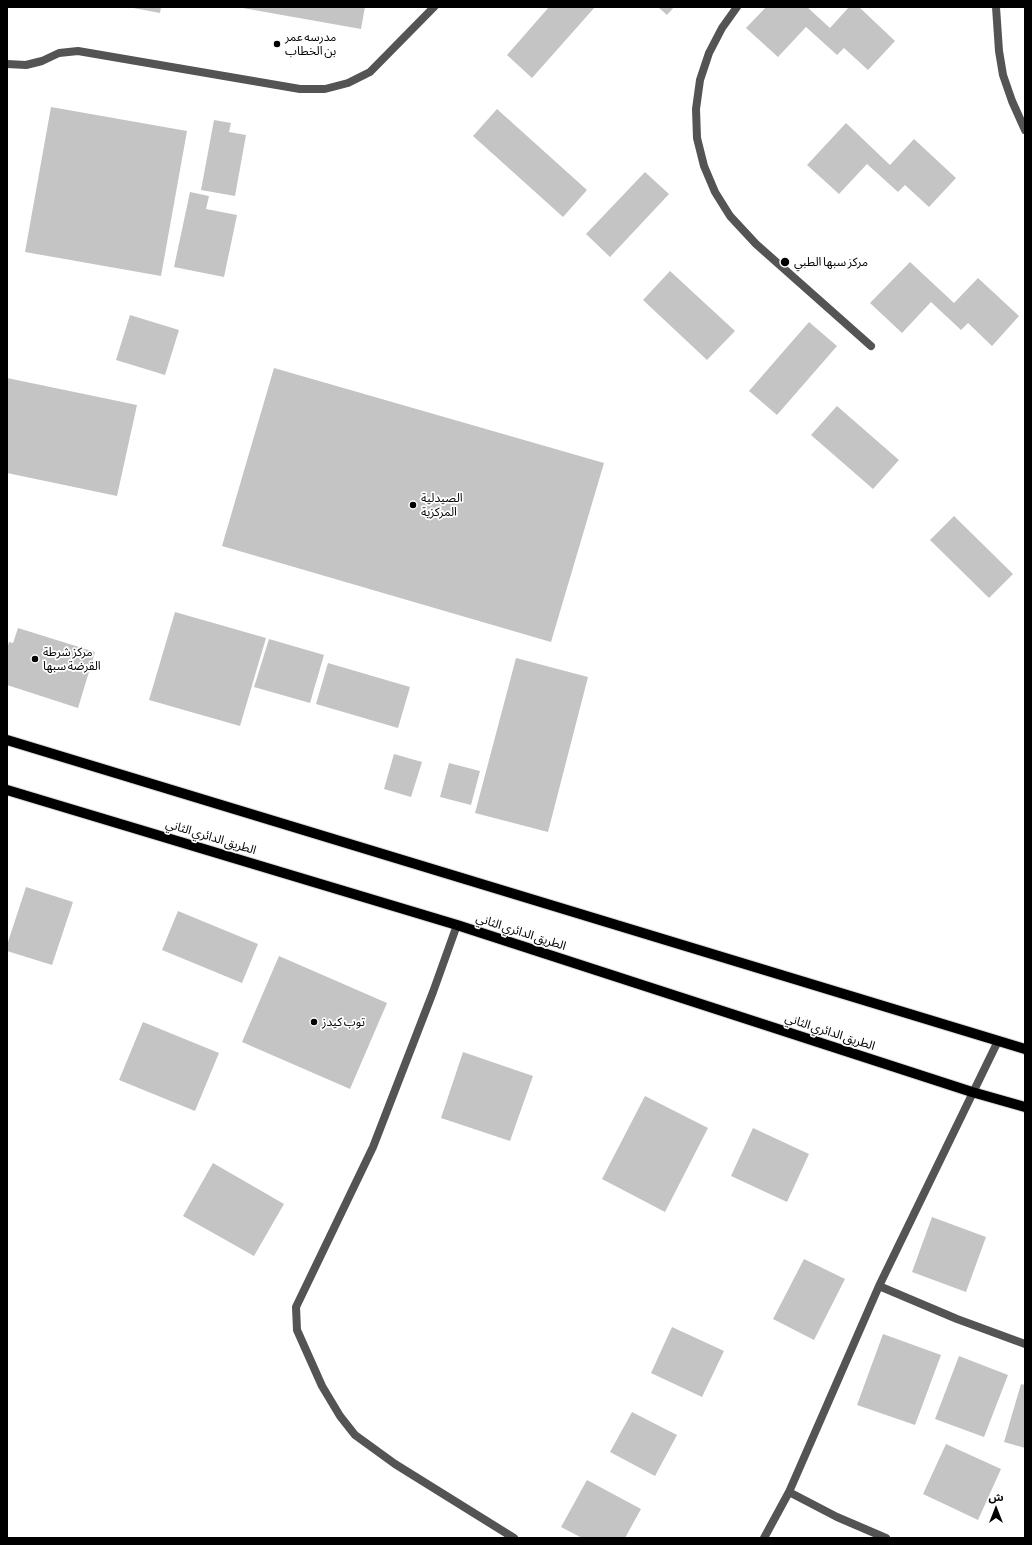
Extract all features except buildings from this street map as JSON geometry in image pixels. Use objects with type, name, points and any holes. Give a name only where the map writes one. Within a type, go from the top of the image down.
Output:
[{"type":"main road","points":[[7,740],[1025,1050]]},
{"type":"main road","name":"الطريق الدائري الثاني","points":[[7,790],[457,925],[972,1092],[1025,1107]]},
{"type":"street","points":[[7,64],[26,65],[42,61],[59,53],[78,51],[300,89],[325,89],[348,83],[370,72],[434,7]]},
{"type":"street","points":[[737,7],[722,28],[709,53],[700,80],[696,109],[697,138],[704,166],[715,192],[730,216],[756,244],[871,346]]},
{"type":"street","points":[[996,7],[1003,75],[1012,101],[1025,130]]},
{"type":"street","points":[[457,925],[433,992],[373,1147],[296,1307],[297,1330],[322,1386],[340,1416],[354,1435],[395,1464],[514,1538]]},
{"type":"street","points":[[764,1538],[789,1492],[879,1286],[998,1041]]},
{"type":"street","points":[[879,1286],[957,1319],[1025,1344]]},
{"type":"street","points":[[789,1492],[837,1517],[886,1538]]},
{"type":"place","name":"مدرسه عمر بن الخطاب","points":[[277,44]]},
{"type":"place","name":"مركز سبها الطبي","points":[[785,262]]},
{"type":"place","name":"الصيدلية المركزية","points":[[413,505]]},
{"type":"place","name":"مركز شرطة القرضة سبها","points":[[35,659]]},
{"type":"place","name":"توب كيدز","points":[[314,1022]]}]
